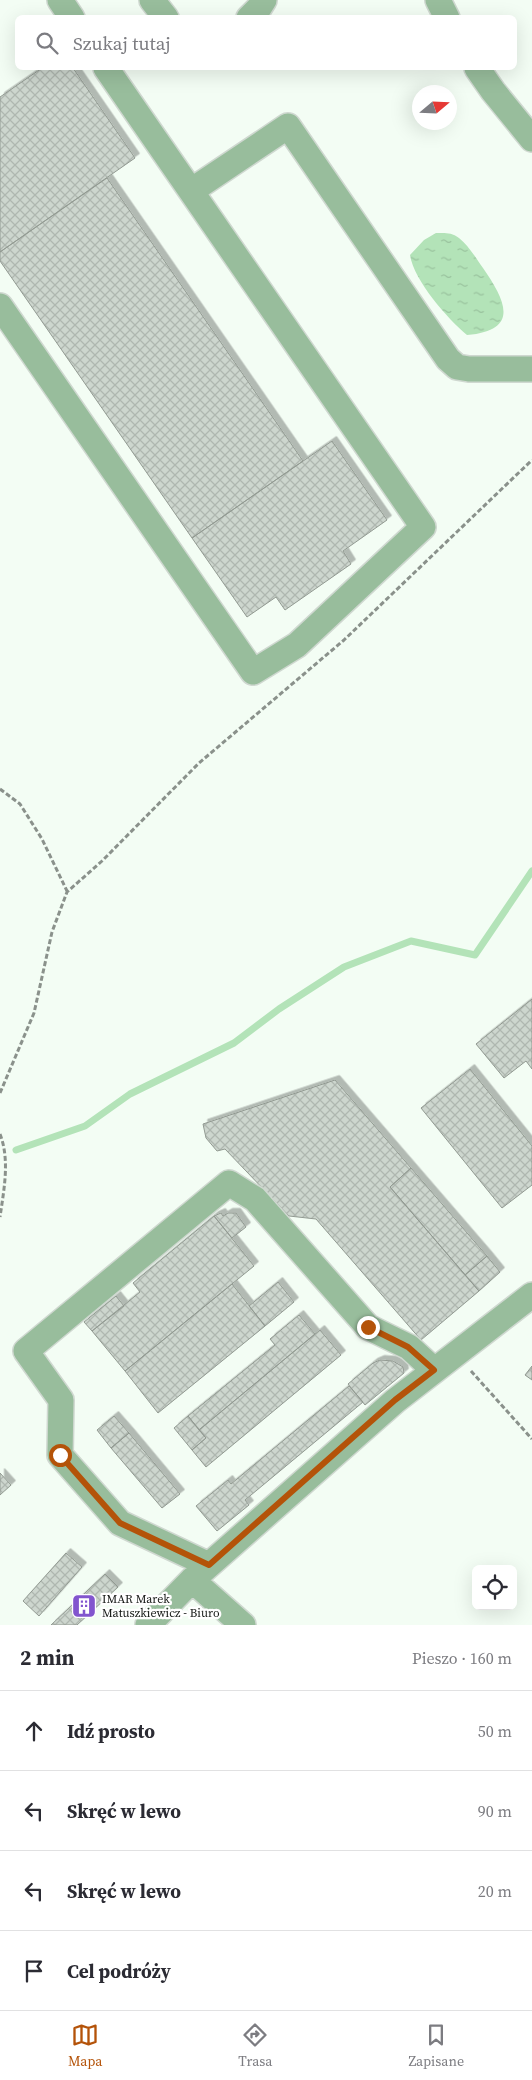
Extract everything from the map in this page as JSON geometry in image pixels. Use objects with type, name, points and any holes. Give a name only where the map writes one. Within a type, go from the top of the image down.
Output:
[{"type":"street","points":[[60,0],[70,15]]},
{"type":"street","points":[[152,0],[164,15]]},
{"type":"street","points":[[252,15],[264,0]]},
{"type":"street","points":[[438,0],[446,15]]},
{"type":"street","points":[[0,306],[253,672],[296,645],[423,527],[107,70]]},
{"type":"street","points":[[479,70],[493,91],[532,139]]},
{"type":"street","points":[[191,191],[288,126],[448,358],[457,367],[469,369],[532,369]]},
{"type":"street","points":[[243,1625],[200,1573],[120,1523],[60,1455],[61,1400],[26,1351],[229,1183],[255,1199],[368,1327],[408,1347],[434,1370]]},
{"type":"street","points":[[148,1625],[200,1573],[395,1400],[532,1295]]},
{"type":"path","points":[[0,1093],[34,1014],[52,932],[67,892],[102,861],[199,763],[344,640],[532,460]]},
{"type":"path","points":[[0,789],[20,804],[42,839],[67,892]]},
{"type":"path","points":[[0,1134],[5,1148],[5,1184],[0,1217]]},
{"type":"path","points":[[454,1353],[532,1439]]},
{"type":"water","points":[[436,233],[451,234],[459,238],[466,244],[491,280],[502,302],[504,312],[502,320],[495,327],[484,332],[467,335],[442,310],[425,288],[410,255],[424,240]]},
{"type":"building","points":[[39,70],[74,70],[135,158],[0,252],[0,97]]},
{"type":"building","points":[[107,178],[303,461],[192,538],[0,261],[0,252]]},
{"type":"building","points":[[332,441],[387,520],[343,551],[351,564],[285,610],[276,597],[247,617],[192,538]]},
{"type":"building","points":[[532,999],[532,1069],[526,1061],[504,1078],[476,1044]]},
{"type":"building","points":[[470,1069],[532,1146],[532,1185],[502,1208],[421,1108]]},
{"type":"building","points":[[335,1080],[411,1168],[390,1187],[479,1291],[421,1340],[316,1219],[289,1216],[225,1149],[217,1151],[206,1138],[203,1124]]},
{"type":"building","points":[[411,1168],[487,1256],[465,1275],[390,1187]]},
{"type":"building","points":[[221,1213],[223,1216],[228,1213],[236,1213],[246,1227],[232,1238],[214,1216]]},
{"type":"building","points":[[214,1216],[254,1266],[125,1371],[92,1331],[140,1292],[133,1283]]},
{"type":"building","points":[[487,1256],[500,1272],[479,1291],[465,1275]]},
{"type":"building","points":[[278,1282],[294,1302],[265,1326],[249,1306]]},
{"type":"building","points":[[232,1284],[265,1326],[158,1413],[125,1371]]},
{"type":"building","points":[[116,1296],[124,1306],[92,1331],[84,1322]]},
{"type":"building","points":[[299,1315],[315,1334],[199,1430],[188,1416],[275,1345],[270,1339]]},
{"type":"building","points":[[320,1330],[341,1355],[206,1467],[192,1450],[206,1438],[199,1430]]},
{"type":"building","points":[[380,1360],[393,1361],[403,1367],[404,1373],[365,1405],[348,1384],[373,1363]]},
{"type":"building","points":[[532,1366],[532,1380],[525,1375]]},
{"type":"building","points":[[349,1386],[363,1402],[245,1500],[249,1505],[217,1531],[196,1506],[228,1480],[231,1484]]},
{"type":"building","points":[[114,1416],[129,1433],[111,1448],[97,1430]]},
{"type":"building","points":[[188,1416],[206,1438],[192,1450],[174,1428]]},
{"type":"building","points":[[129,1433],[180,1494],[162,1508],[111,1448]]},
{"type":"building","points":[[0,1473],[11,1485],[0,1495]]},
{"type":"building","points":[[66,1553],[82,1567],[39,1616],[23,1601]]},
{"type":"building","name":"IMAR Marek Matuszkiewicz - Biuro","points":[[105,1574],[118,1587],[77,1625],[51,1625]]},
{"type":"waterway","points":[[16,1150],[85,1126],[130,1094],[234,1043],[279,1009],[344,967],[411,941],[475,955],[532,871]]},
{"type":"place","name":"IMAR Marek Matuszkiewicz - Biuro","points":[[84,1606]]},
{"type":"route","points":[[60,1455],[120,1523],[209,1565],[395,1400],[434,1370],[408,1347],[368,1327]]}]
